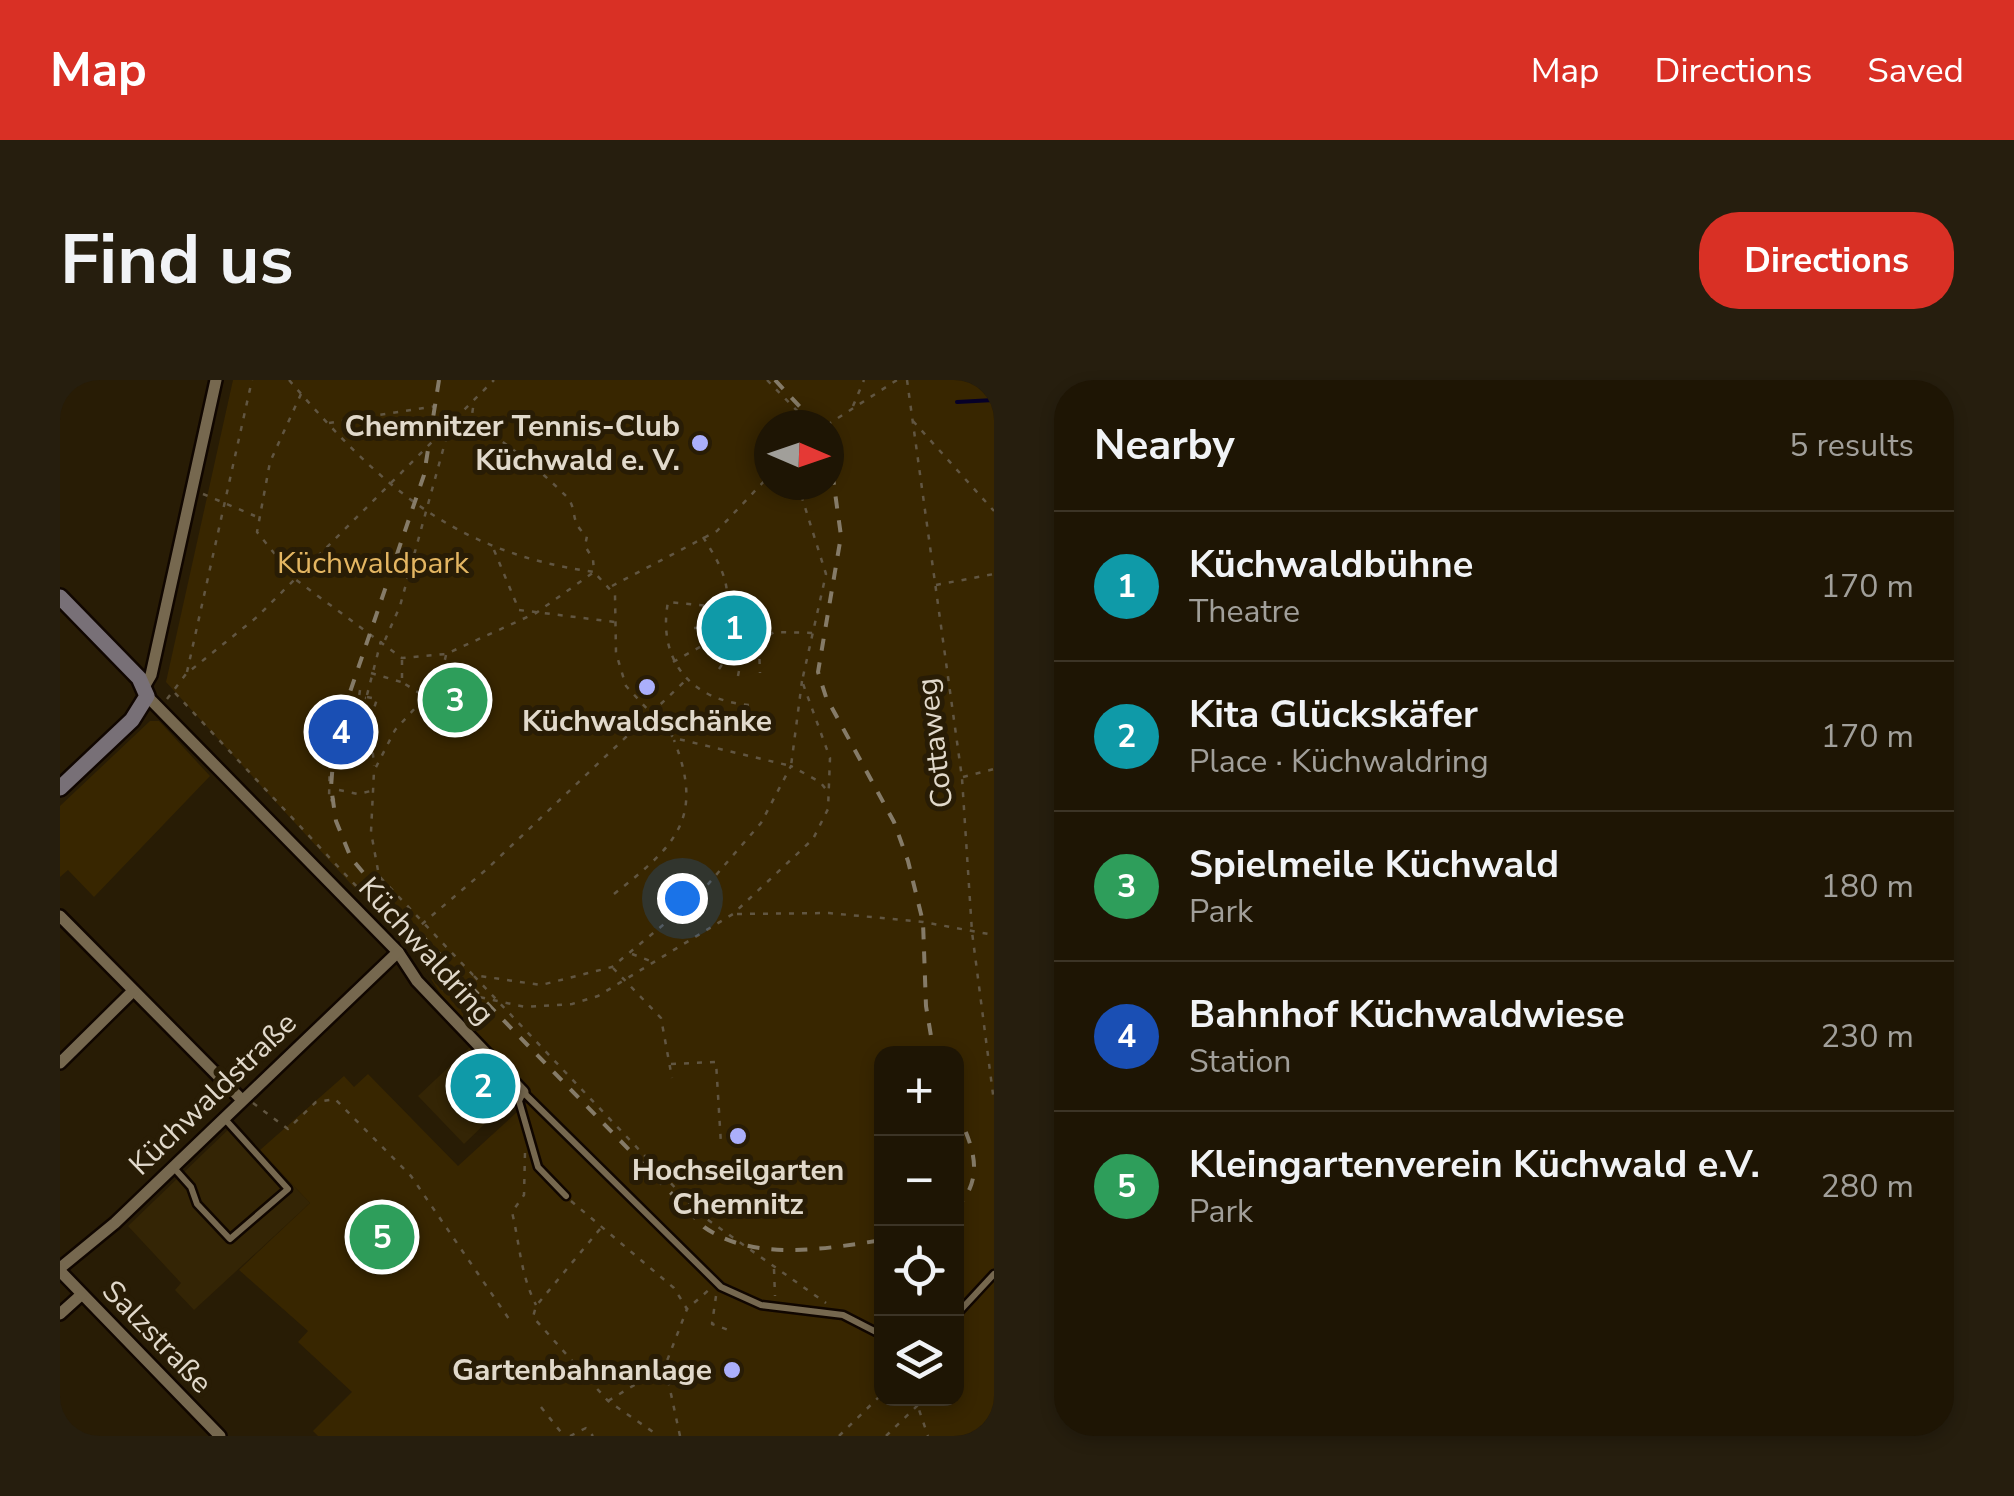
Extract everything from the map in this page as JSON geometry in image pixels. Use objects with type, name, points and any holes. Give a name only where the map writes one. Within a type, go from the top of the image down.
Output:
[{"type":"main road","points":[[60,597],[145,691],[132,720],[60,788]]},
{"type":"street","points":[[145,691],[216,380]]},
{"type":"street","name":"Küchwaldring","points":[[145,691],[398,952],[417,981],[523,1092]]},
{"type":"street","points":[[60,916],[242,1098]]},
{"type":"street","name":"Küchwaldstraße","points":[[60,1270],[174,1167],[222,1116],[398,952]]},
{"type":"street","points":[[60,1063],[134,991]]},
{"type":"street","name":"Salzstraße","points":[[60,1270],[220,1436]]},
{"type":"street","points":[[60,1314],[81,1296]]},
{"type":"lane","points":[[523,1092],[519,1101],[538,1166],[566,1196]]},
{"type":"lane","name":"Küchwaldring","points":[[523,1092],[718,1285],[747,1300],[774,1307],[843,1315],[874,1331]]},
{"type":"lane","points":[[174,1167],[191,1187],[196,1204],[230,1239],[288,1189],[222,1116]]},
{"type":"lane","points":[[964,1306],[994,1274]]},
{"type":"path","points":[[161,706],[186,674],[252,380]]},
{"type":"path","points":[[289,380],[389,485],[424,511],[493,549],[594,572],[610,587],[620,670],[649,714],[674,738],[689,791],[685,821],[667,848],[614,894]]},
{"type":"path","points":[[186,674],[212,658],[296,580],[494,380]]},
{"type":"path","points":[[766,380],[795,410]]},
{"type":"path","points":[[852,407],[864,380]]},
{"type":"path","points":[[844,413],[897,380]]},
{"type":"path","name":"Cottaweg","points":[[907,380],[962,778],[972,932],[994,1102]]},
{"type":"path","points":[[878,382],[880,391]]},
{"type":"path","points":[[302,394],[270,462],[256,517],[257,532],[296,580],[402,658],[446,654],[536,613],[594,572]]},
{"type":"path","points":[[474,401],[471,422],[491,432],[567,498],[572,521],[588,536],[585,546],[593,559],[594,572]]},
{"type":"path","points":[[330,424],[436,406],[456,420]]},
{"type":"path","points":[[912,420],[994,511]]},
{"type":"path","points":[[449,426],[400,606],[359,698],[377,700],[370,721],[374,770],[371,832],[379,876],[701,1215],[843,1315]]},
{"type":"path","points":[[193,491],[256,517]]},
{"type":"path","points":[[610,587],[717,530],[754,492]]},
{"type":"path","points":[[473,975],[541,985],[612,967],[717,875],[760,823],[791,766],[802,681],[826,574],[803,500]]},
{"type":"path","points":[[703,537],[726,581],[730,608],[724,634],[735,646],[759,644],[774,632],[815,633]]},
{"type":"path","points":[[493,549],[519,610],[617,622]]},
{"type":"path","points":[[934,585],[994,574]]},
{"type":"path","points":[[730,608],[668,602],[664,623],[674,662],[686,680],[709,697],[750,704]]},
{"type":"path","points":[[694,628],[723,626]]},
{"type":"path","points":[[674,662],[724,634]]},
{"type":"path","points":[[759,644],[760,673]]},
{"type":"path","points":[[719,669],[735,646]]},
{"type":"path","points":[[738,676],[743,648]]},
{"type":"path","points":[[374,770],[395,730],[440,681],[447,666],[446,654]]},
{"type":"path","points":[[402,658],[402,682]]},
{"type":"path","points":[[371,673],[402,682],[424,696]]},
{"type":"path","points":[[398,952],[419,922],[488,868],[686,680]]},
{"type":"path","points":[[417,981],[502,1005],[572,1004],[628,981],[733,914],[812,839],[823,822],[830,758],[802,681]]},
{"type":"path","points":[[361,690],[368,697]]},
{"type":"path","points":[[174,692],[405,938]]},
{"type":"path","points":[[335,799],[329,801],[328,772],[338,714],[370,721]]},
{"type":"path","points":[[674,738],[791,766],[820,782],[829,793]]},
{"type":"path","points":[[962,778],[994,769]]},
{"type":"path","points":[[339,790],[358,794],[372,791]]},
{"type":"path","points":[[733,914],[829,913],[994,935]]},
{"type":"path","points":[[631,953],[656,963]]},
{"type":"path","points":[[612,967],[661,1018],[672,1078]]},
{"type":"path","points":[[671,1064],[716,1062],[721,1144]]},
{"type":"path","points":[[242,1098],[281,1128],[288,1129],[316,1102],[336,1098],[411,1176],[508,1319]]},
{"type":"path","points":[[530,1128],[522,1175],[524,1195],[512,1212],[520,1238],[517,1252],[523,1279],[536,1306]]},
{"type":"path","points":[[566,1196],[600,1229],[674,1288],[687,1309]]},
{"type":"path","points":[[600,1229],[536,1306],[534,1316],[608,1401],[659,1436]]},
{"type":"path","points":[[774,1268],[774,1307]]},
{"type":"path","points":[[680,1436],[665,1366],[687,1309],[718,1285]]},
{"type":"path","points":[[718,1285],[712,1324],[734,1332]]},
{"type":"path","points":[[608,1401],[665,1366]]},
{"type":"path","points":[[839,1436],[874,1402]]},
{"type":"path","points":[[886,1436],[917,1406]]},
{"type":"path","points":[[918,1406],[928,1436]]},
{"type":"path","points":[[541,1407],[564,1436]]},
{"type":"path","points":[[570,1436],[586,1428],[593,1436]]},
{"type":"shaded area","points":[[470,1047],[516,1094],[464,1144],[418,1096]]},
{"type":"shaded area","points":[[235,1123],[310,1203],[194,1310],[175,1290],[181,1283],[128,1226]]},
{"type":"green space","name":"Küchwaldpark","points":[[233,380],[994,380],[994,1436],[318,1436],[313,1431],[352,1392],[298,1342],[308,1331],[239,1270],[310,1203],[260,1150],[344,1076],[354,1087],[368,1074],[458,1166],[529,1101],[528,1091],[452,1012],[415,954],[166,682]]},
{"type":"green space","points":[[150,721],[159,721],[210,776],[94,897],[68,870],[60,877],[60,806]]},
{"type":"waterway","points":[[957,402],[994,400]]},
{"type":"railway","points":[[439,380],[424,475],[335,736],[331,787],[336,821],[351,858],[382,895],[704,1227],[723,1238],[767,1249],[814,1249],[874,1241]]},
{"type":"railway","points":[[775,380],[803,410]]},
{"type":"railway","points":[[836,500],[841,536],[818,672],[826,697],[894,822],[908,861],[923,922],[926,1006],[933,1046]]},
{"type":"railway","points":[[964,1128],[974,1160],[971,1184],[964,1198]]},
{"type":"place","name":"Chemnitzer Tennis-Club Küchwald e. V.","points":[[700,443]]},
{"type":"place","name":"Küchwaldbühne","points":[[734,628]]},
{"type":"place","name":"Küchwaldschänke","points":[[647,687]]},
{"type":"place","name":"Spielmeile Küchwald","points":[[455,700]]},
{"type":"place","name":"Bahnhof Küchwaldwiese","points":[[341,732]]},
{"type":"place","name":"Kita Glückskäfer","points":[[483,1086]]},
{"type":"place","name":"Hochseilgarten Chemnitz","points":[[738,1136]]},
{"type":"place","name":"Kleingartenverein Küchwald e.V.","points":[[382,1237]]},
{"type":"place","name":"Gartenbahnanlage","points":[[732,1370]]}]
